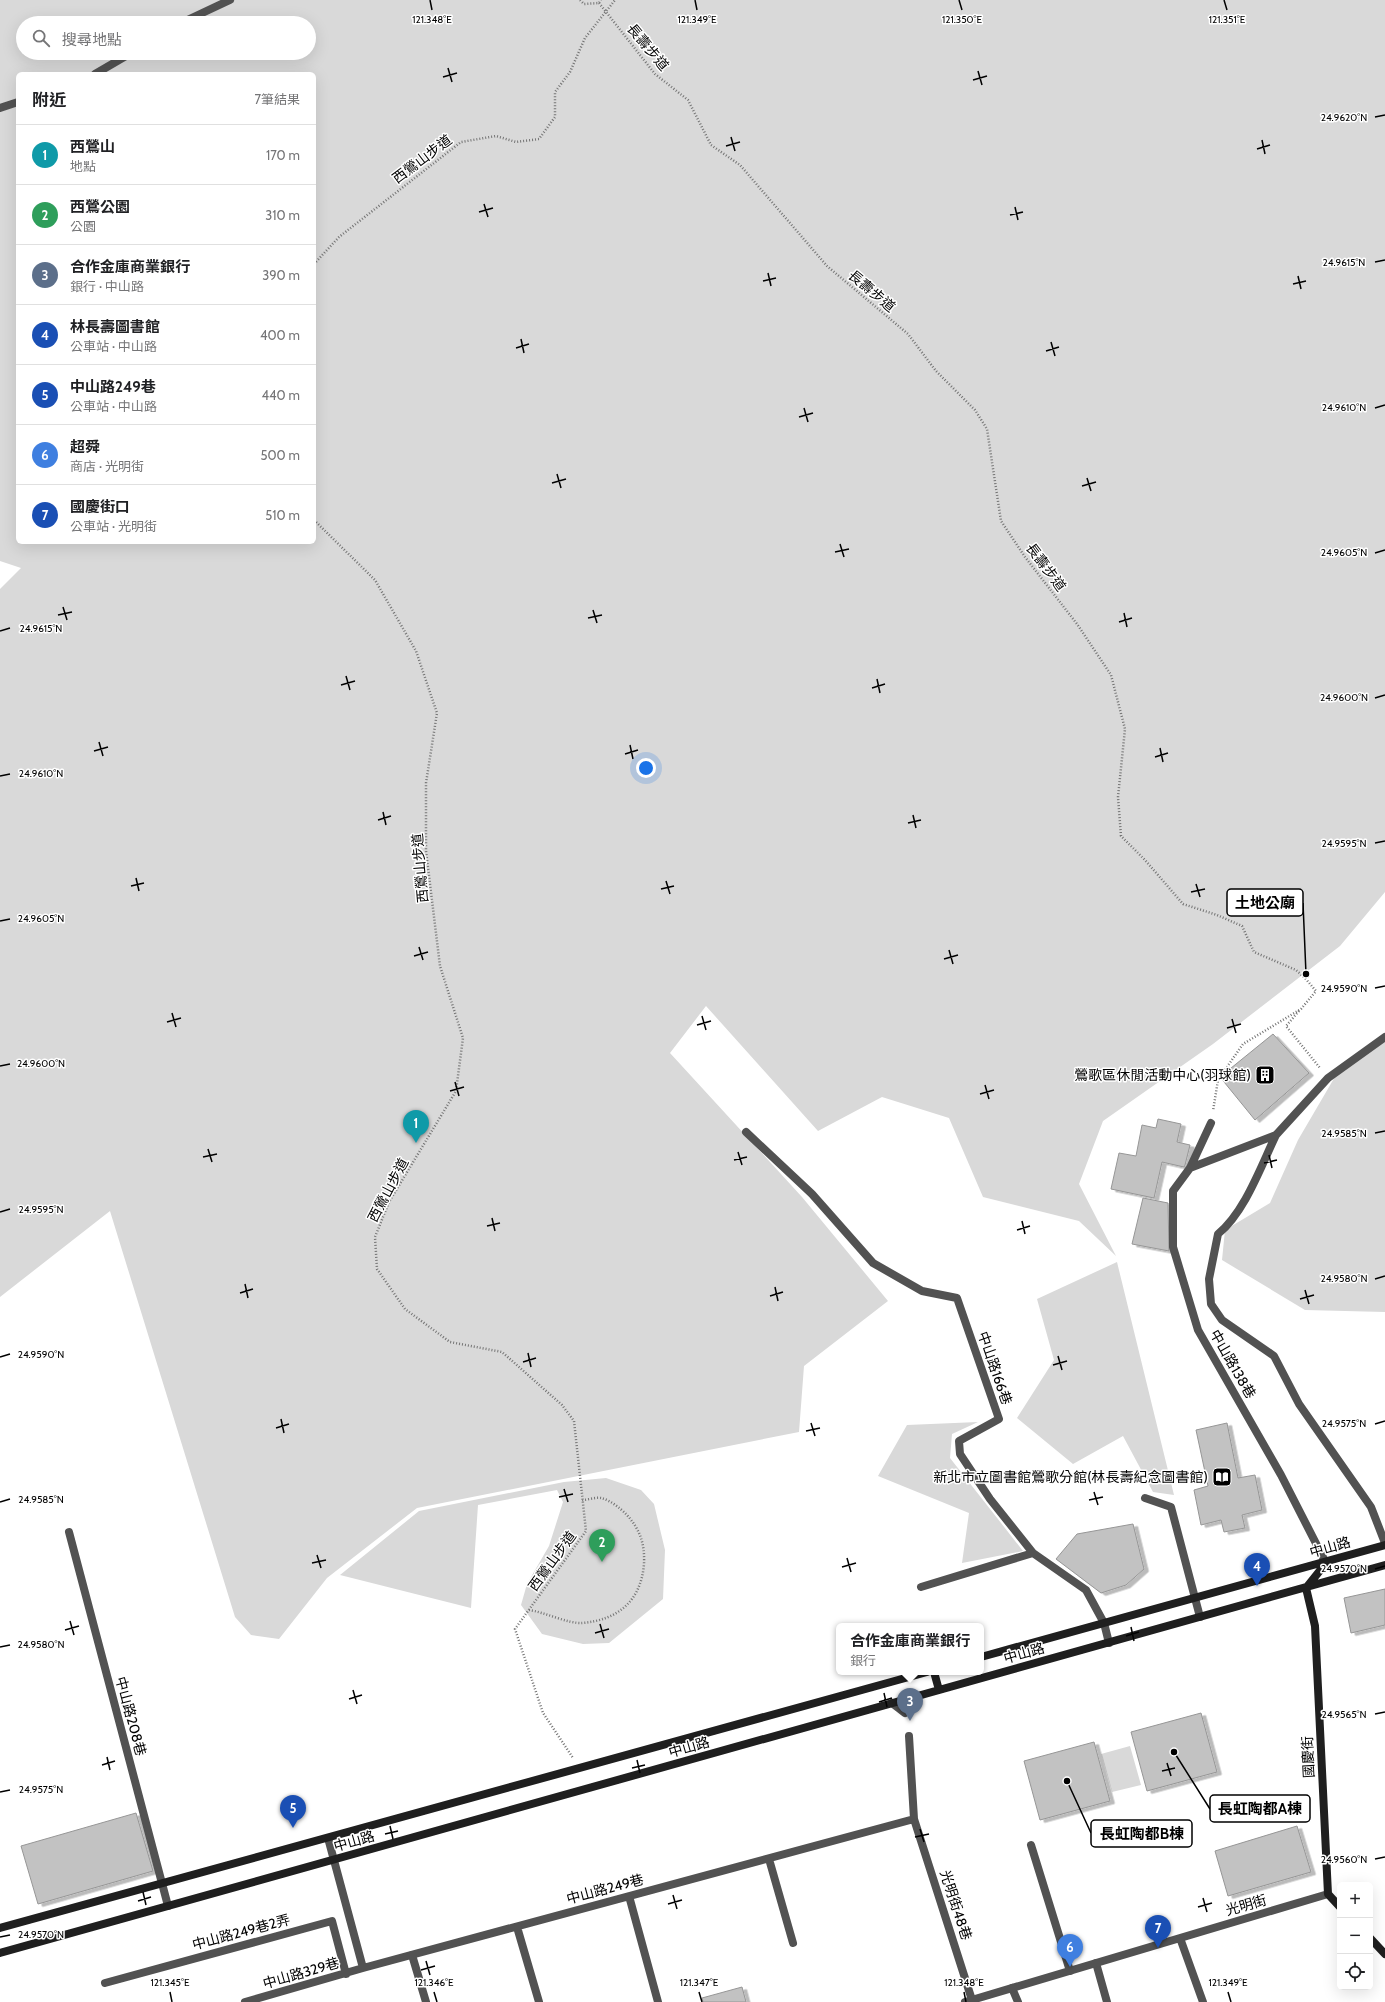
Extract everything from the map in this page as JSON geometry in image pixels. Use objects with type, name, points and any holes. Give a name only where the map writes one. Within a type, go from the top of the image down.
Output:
[{"type":"street","points":[[196,16],[230,0]]},
{"type":"street","points":[[98,72],[119,60]]},
{"type":"street","points":[[0,108],[16,103]]},
{"type":"street","points":[[1385,1037],[1328,1078],[1276,1134],[1246,1195],[1229,1225],[1218,1234],[1209,1279],[1211,1304],[1222,1320],[1274,1356],[1299,1404],[1371,1507],[1385,1544]]},
{"type":"street","name":"中山路138巷","points":[[1211,1123],[1190,1168],[1173,1191],[1173,1247],[1198,1330],[1281,1475],[1326,1562]]},
{"type":"street","name":"中山路166巷","points":[[746,1132],[812,1194],[873,1263],[922,1290],[957,1298],[999,1419],[959,1441],[960,1454],[990,1499],[1033,1553],[1086,1590],[1104,1623],[1109,1643]]},
{"type":"street","points":[[1190,1168],[1276,1134]]},
{"type":"street","points":[[1145,1498],[1171,1507],[1200,1617]]},
{"type":"street","name":"中山路208巷","points":[[70,1532],[168,1906]]},
{"type":"street","name":"中山路","points":[[984,1656],[1326,1562],[1385,1544]]},
{"type":"street","points":[[922,1587],[1033,1553]]},
{"type":"street","points":[[1306,1588],[1326,1562]]},
{"type":"street","name":"中山路","points":[[0,1953],[1385,1566]]},
{"type":"street","name":"國慶街","points":[[1306,1588],[1315,1626],[1328,1894]]},
{"type":"street","name":"中山路","points":[[0,1928],[916,1675]]},
{"type":"street","points":[[935,1675],[939,1690]]},
{"type":"street","points":[[892,1704],[905,1713]]},
{"type":"street","name":"光明街48巷","points":[[909,1736],[914,1819],[968,2001]]},
{"type":"street","name":"中山路249巷","points":[[363,1968],[914,1819]]},
{"type":"street","points":[[328,1838],[363,1968]]},
{"type":"street","points":[[1031,1845],[1070,1971]]},
{"type":"street","points":[[769,1859],[793,1943]]},
{"type":"street","points":[[1328,1894],[1337,1904]]},
{"type":"street","name":"光明街","points":[[968,2001],[1328,1894]]},
{"type":"street","points":[[629,1896],[658,2002]]},
{"type":"street","name":"中山路249巷2弄","points":[[105,1983],[332,1921],[346,1974]]},
{"type":"street","points":[[517,1927],[539,2002]]},
{"type":"street","points":[[1180,1938],[1203,2002]]},
{"type":"street","points":[[1373,1941],[1385,1954]]},
{"type":"street","points":[[412,1955],[426,2002]]},
{"type":"street","points":[[1096,1963],[1107,2002]]},
{"type":"street","name":"中山路329巷","points":[[245,2002],[363,1968]]},
{"type":"street","points":[[1012,1988],[1018,2002]]},
{"type":"path","points":[[580,0],[584,4],[599,3],[602,0]]},
{"type":"path","name":"西鶯山步道","points":[[316,262],[339,237],[461,142],[496,136],[516,142],[539,139],[555,117],[555,92],[570,72],[585,38],[614,0]]},
{"type":"path","points":[[599,3],[607,11]]},
{"type":"path","name":"長壽步道","points":[[607,11],[654,74],[688,100],[711,145],[740,165],[828,266],[908,334],[936,371],[975,410],[987,429],[1001,521],[1025,557],[1077,624],[1111,675],[1124,729],[1118,797],[1121,836],[1145,860],[1183,904],[1218,915],[1242,926],[1254,952],[1296,970],[1316,991],[1301,1009],[1243,1044],[1218,1080],[1211,1123]]},
{"type":"path","name":"西鶯山步道","points":[[316,522],[375,580],[416,651],[437,713],[426,783],[426,851],[440,966],[463,1038],[456,1091],[389,1202],[375,1237],[376,1269],[405,1309],[450,1342],[502,1352],[562,1405],[574,1421],[586,1531],[515,1629],[543,1713],[580,1768]]},
{"type":"path","points":[[1301,1009],[1286,1026],[1328,1078]]},
{"type":"path","points":[[529,1610],[580,1623],[602,1619],[622,1610],[635,1596],[642,1581],[644,1553],[641,1534],[620,1508],[601,1498],[582,1500]]},
{"type":"shaded area","points":[[0,0],[1385,0],[1385,892],[1340,946],[1213,1044],[1103,1121],[1079,1184],[1116,1256],[1079,1221],[983,1197],[949,1118],[882,1097],[818,1131],[706,1006],[670,1053],[802,1197],[888,1301],[804,1366],[799,1432],[417,1508],[327,1578],[279,1639],[251,1635],[235,1617],[110,1211],[0,1297],[0,589],[21,568],[0,561]]},
{"type":"shaded area","points":[[1385,1038],[1385,1312],[1305,1310],[1222,1260],[1225,1230],[1270,1203],[1298,1140],[1336,1075]]},
{"type":"shaded area","points":[[1117,1262],[1174,1495],[1153,1492],[1123,1436],[1073,1464],[1017,1418],[1054,1360],[1037,1299]]},
{"type":"shaded area","points":[[978,1422],[952,1434],[950,1458],[1023,1551],[962,1563],[969,1513],[878,1476],[907,1425]]},
{"type":"shaded area","points":[[606,1478],[641,1490],[654,1504],[665,1550],[663,1599],[609,1643],[583,1644],[542,1634],[521,1605],[527,1584],[549,1546],[563,1502],[557,1490],[478,1505],[471,1608],[340,1575],[419,1511],[564,1482]]},
{"type":"shaded area","points":[[1130,1746],[1141,1785],[1112,1792],[1101,1754]]},
{"type":"building","name":"鶯歌區休閒活動中心(羽球館)","points":[[1273,1034],[1309,1073],[1255,1120],[1220,1077]]},
{"type":"building","points":[[1158,1119],[1181,1124],[1177,1142],[1190,1145],[1184,1167],[1162,1162],[1154,1198],[1111,1189],[1119,1153],[1136,1156],[1142,1125],[1156,1128]]},
{"type":"building","points":[[1143,1198],[1168,1203],[1169,1251],[1132,1244]]},
{"type":"building","name":"新北市立圖書館鶯歌分館(林長壽紀念圖書館)","points":[[1227,1423],[1238,1478],[1255,1475],[1262,1510],[1242,1515],[1245,1528],[1224,1532],[1221,1520],[1201,1525],[1194,1490],[1208,1486],[1196,1430]]},
{"type":"building","points":[[1133,1524],[1144,1569],[1126,1585],[1101,1593],[1056,1559],[1077,1534]]},
{"type":"building","points":[[1385,1589],[1385,1625],[1351,1633],[1344,1598]]},
{"type":"building","points":[[1201,1713],[1217,1772],[1147,1791],[1131,1732]]},
{"type":"building","points":[[1094,1742],[1110,1801],[1040,1820],[1024,1761]]},
{"type":"building","points":[[136,1813],[153,1871],[38,1904],[21,1846]]},
{"type":"building","points":[[1297,1826],[1311,1872],[1228,1896],[1215,1851]]},
{"type":"building","points":[[742,1987],[746,2002],[703,2002],[702,1998]]},
{"type":"place","name":"土地公廟","points":[[1306,974]]},
{"type":"place","name":"鶯歌區休閒活動中心(羽球館)","points":[[1265,1075]]},
{"type":"place","name":"西鶯山","points":[[416,1143]]},
{"type":"place","name":"新北市立圖書館鶯歌分館(林長壽紀念圖書館)","points":[[1222,1477]]},
{"type":"place","name":"西鶯公園","points":[[602,1562]]},
{"type":"place","name":"林長壽圖書館","points":[[1257,1586]]},
{"type":"place","name":"合作金庫商業銀行","points":[[910,1721]]},
{"type":"place","name":"長虹陶都A棟","points":[[1174,1752]]},
{"type":"place","name":"長虹陶都B棟","points":[[1067,1781]]},
{"type":"place","name":"中山路249巷","points":[[293,1828]]},
{"type":"place","name":"國慶街口","points":[[1158,1948]]},
{"type":"place","name":"超舜","points":[[1070,1967]]}]
